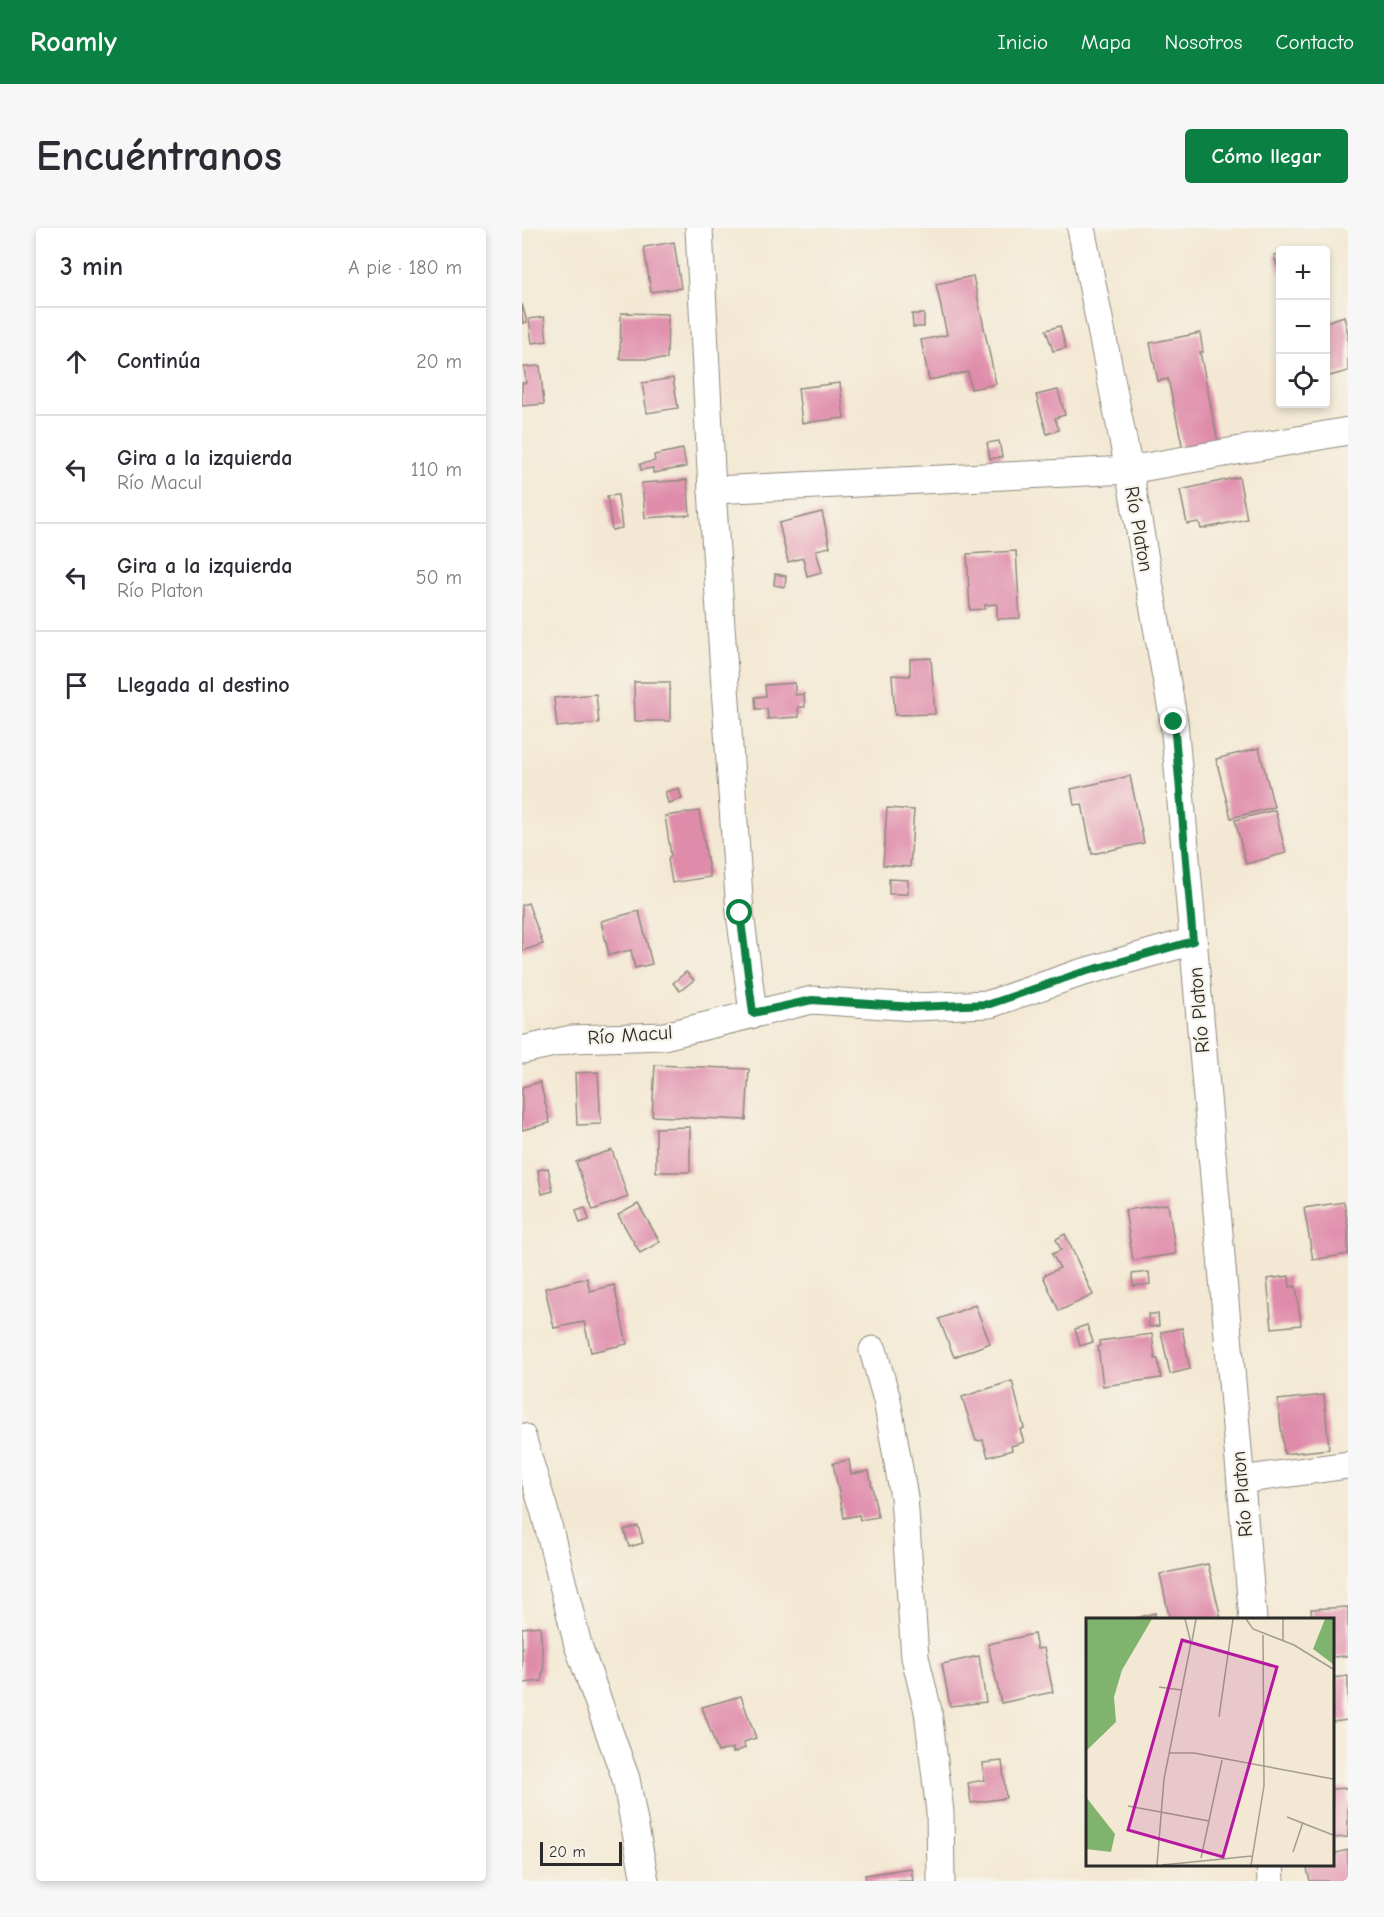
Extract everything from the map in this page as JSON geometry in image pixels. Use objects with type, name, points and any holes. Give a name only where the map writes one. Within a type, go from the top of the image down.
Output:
[{"type":"street","points":[[699,228],[712,490],[740,913],[753,1013]]},
{"type":"street","name":"Río Platon","points":[[1081,228],[1129,470],[1174,722],[1253,1618]]},
{"type":"street","points":[[712,490],[1129,470],[1348,431]]},
{"type":"street","name":"Río Macul","points":[[522,1050],[572,1039],[664,1036],[812,1000],[914,1007],[990,1004],[1077,974],[1193,941]]},
{"type":"street","points":[[873,1350],[887,1400],[904,1497],[915,1657],[928,1711],[940,1812],[941,1881]]},
{"type":"street","points":[[522,1437],[545,1514],[578,1645],[626,1779],[645,1881]]},
{"type":"street","points":[[1241,1480],[1348,1465]]},
{"type":"building","points":[[674,242],[681,288],[651,292],[644,247]]},
{"type":"building","points":[[973,276],[996,384],[971,389],[968,372],[929,380],[921,340],[947,335],[936,284]]},
{"type":"building","points":[[522,304],[527,322],[522,323]]},
{"type":"building","points":[[621,313],[668,314],[667,359],[620,359]]},
{"type":"building","points":[[912,314],[924,314],[924,327],[913,327]]},
{"type":"building","points":[[1344,316],[1348,334],[1348,371],[1330,376],[1330,354],[1330,321]]},
{"type":"building","points":[[544,317],[547,341],[532,343],[529,319]]},
{"type":"building","points":[[1060,326],[1066,348],[1053,351],[1046,330]]},
{"type":"building","points":[[1200,333],[1203,352],[1200,352],[1218,442],[1183,449],[1168,379],[1158,381],[1150,343]]},
{"type":"building","points":[[540,366],[544,404],[522,406],[522,383],[526,383],[524,367]]},
{"type":"building","points":[[673,378],[678,408],[647,413],[642,383]]},
{"type":"building","points":[[840,383],[844,418],[802,423],[798,388]]},
{"type":"building","points":[[1058,390],[1065,415],[1055,418],[1059,430],[1047,434],[1036,395]]},
{"type":"building","points":[[999,441],[1002,457],[990,459],[987,443]]},
{"type":"building","points":[[683,449],[686,467],[653,473],[653,468],[641,470],[640,464],[655,461],[654,455]]},
{"type":"building","points":[[1239,477],[1247,519],[1201,529],[1199,522],[1187,524],[1180,490]]},
{"type":"building","points":[[687,480],[690,515],[645,518],[642,483]]},
{"type":"building","points":[[618,495],[622,528],[612,530],[607,496]]},
{"type":"building","points":[[822,512],[830,547],[816,550],[822,572],[807,576],[803,558],[788,562],[779,523]]},
{"type":"building","points":[[1016,551],[1020,618],[997,619],[997,604],[985,605],[985,609],[970,610],[967,554]]},
{"type":"building","points":[[775,574],[786,576],[785,587],[774,585]]},
{"type":"building","points":[[931,658],[935,714],[895,715],[892,675],[910,676],[910,659]]},
{"type":"building","points":[[634,682],[670,682],[670,721],[635,721]]},
{"type":"building","points":[[795,683],[795,695],[804,694],[805,707],[798,707],[799,717],[768,719],[767,709],[756,709],[755,697],[766,696],[765,685]]},
{"type":"building","points":[[596,694],[599,723],[557,727],[554,698]]},
{"type":"building","points":[[1259,748],[1274,807],[1231,818],[1216,759]]},
{"type":"building","points":[[1130,776],[1144,843],[1092,854],[1082,804],[1074,805],[1071,789]]},
{"type":"building","points":[[679,788],[682,799],[668,803],[665,792]]},
{"type":"building","points":[[887,808],[914,810],[910,867],[883,865]]},
{"type":"building","points":[[1275,810],[1286,853],[1246,864],[1235,820]]},
{"type":"building","points":[[699,811],[710,877],[672,883],[668,859],[671,855],[665,816]]},
{"type":"building","points":[[889,879],[908,880],[908,894],[889,894]]},
{"type":"building","points":[[528,903],[543,944],[522,951],[522,905]]},
{"type":"building","points":[[639,911],[652,964],[635,968],[631,950],[609,955],[601,921]]},
{"type":"building","points":[[686,972],[694,980],[680,991],[673,983]]},
{"type":"building","points":[[655,1065],[749,1069],[746,1120],[652,1116]]},
{"type":"building","points":[[598,1072],[601,1124],[577,1125],[575,1073]]},
{"type":"building","points":[[540,1082],[550,1123],[522,1130],[522,1087]]},
{"type":"building","points":[[690,1127],[690,1172],[656,1172],[656,1128]]},
{"type":"building","points":[[612,1150],[628,1197],[593,1210],[576,1162]]},
{"type":"building","points":[[548,1168],[553,1191],[542,1194],[538,1170]]},
{"type":"building","points":[[1344,1202],[1348,1228],[1348,1254],[1313,1260],[1304,1208]]},
{"type":"building","points":[[638,1204],[660,1242],[640,1253],[618,1215]]},
{"type":"building","points":[[1168,1204],[1176,1254],[1133,1260],[1125,1210]]},
{"type":"building","points":[[585,1207],[589,1220],[580,1223],[576,1210]]},
{"type":"building","points":[[1065,1234],[1093,1295],[1059,1311],[1043,1276],[1060,1268],[1052,1254],[1061,1250],[1056,1239]]},
{"type":"building","points":[[1149,1272],[1150,1284],[1133,1286],[1132,1274]]},
{"type":"building","points":[[1289,1276],[1290,1287],[1296,1286],[1301,1325],[1272,1328],[1267,1279]]},
{"type":"building","points":[[587,1278],[590,1291],[614,1285],[627,1344],[591,1352],[584,1322],[554,1328],[545,1288]]},
{"type":"building","points":[[975,1305],[990,1343],[954,1357],[939,1319]]},
{"type":"building","points":[[1148,1314],[1158,1314],[1159,1326],[1149,1327]]},
{"type":"building","points":[[1087,1325],[1093,1342],[1080,1346],[1075,1329]]},
{"type":"building","points":[[1182,1328],[1190,1369],[1170,1374],[1161,1332]]},
{"type":"building","points":[[1152,1334],[1155,1359],[1158,1359],[1161,1378],[1103,1386],[1099,1341]]},
{"type":"building","points":[[1012,1381],[1024,1428],[1020,1430],[1024,1442],[1011,1446],[1012,1450],[988,1457],[983,1440],[976,1441],[962,1397]]},
{"type":"building","points":[[1324,1395],[1329,1449],[1284,1454],[1278,1400]]},
{"type":"building","points":[[849,1460],[851,1474],[869,1471],[878,1517],[860,1520],[859,1515],[844,1518],[833,1463]]},
{"type":"building","points":[[638,1526],[643,1543],[629,1547],[624,1530]]},
{"type":"building","points":[[1208,1564],[1221,1618],[1170,1618],[1160,1574]]},
{"type":"building","points":[[1348,1607],[1348,1656],[1333,1657],[1333,1618],[1312,1618],[1311,1609]]},
{"type":"building","points":[[1155,1613],[1156,1618],[1136,1618]]},
{"type":"building","points":[[540,1626],[544,1672],[542,1681],[524,1683],[522,1628]]},
{"type":"building","points":[[1034,1634],[1037,1649],[1044,1648],[1053,1692],[1001,1703],[988,1644]]},
{"type":"building","points":[[979,1656],[986,1702],[950,1706],[942,1664]]},
{"type":"building","points":[[1348,1676],[1348,1720],[1333,1722],[1333,1678]]},
{"type":"building","points":[[741,1696],[756,1738],[744,1742],[745,1748],[733,1753],[733,1748],[718,1752],[702,1707]]},
{"type":"building","points":[[1002,1761],[1006,1798],[971,1803],[968,1783],[984,1780],[983,1763]]},
{"type":"building","points":[[1348,1788],[1348,1837],[1333,1838],[1333,1789]]},
{"type":"building","points":[[1348,1850],[1348,1881],[1310,1881],[1306,1866],[1333,1866],[1333,1854]]},
{"type":"building","points":[[911,1868],[913,1881],[866,1881],[865,1875]]},
{"type":"route","points":[[740,913],[753,1013],[812,1000],[914,1007],[990,1004],[1077,974],[1193,941],[1174,722]]}]
